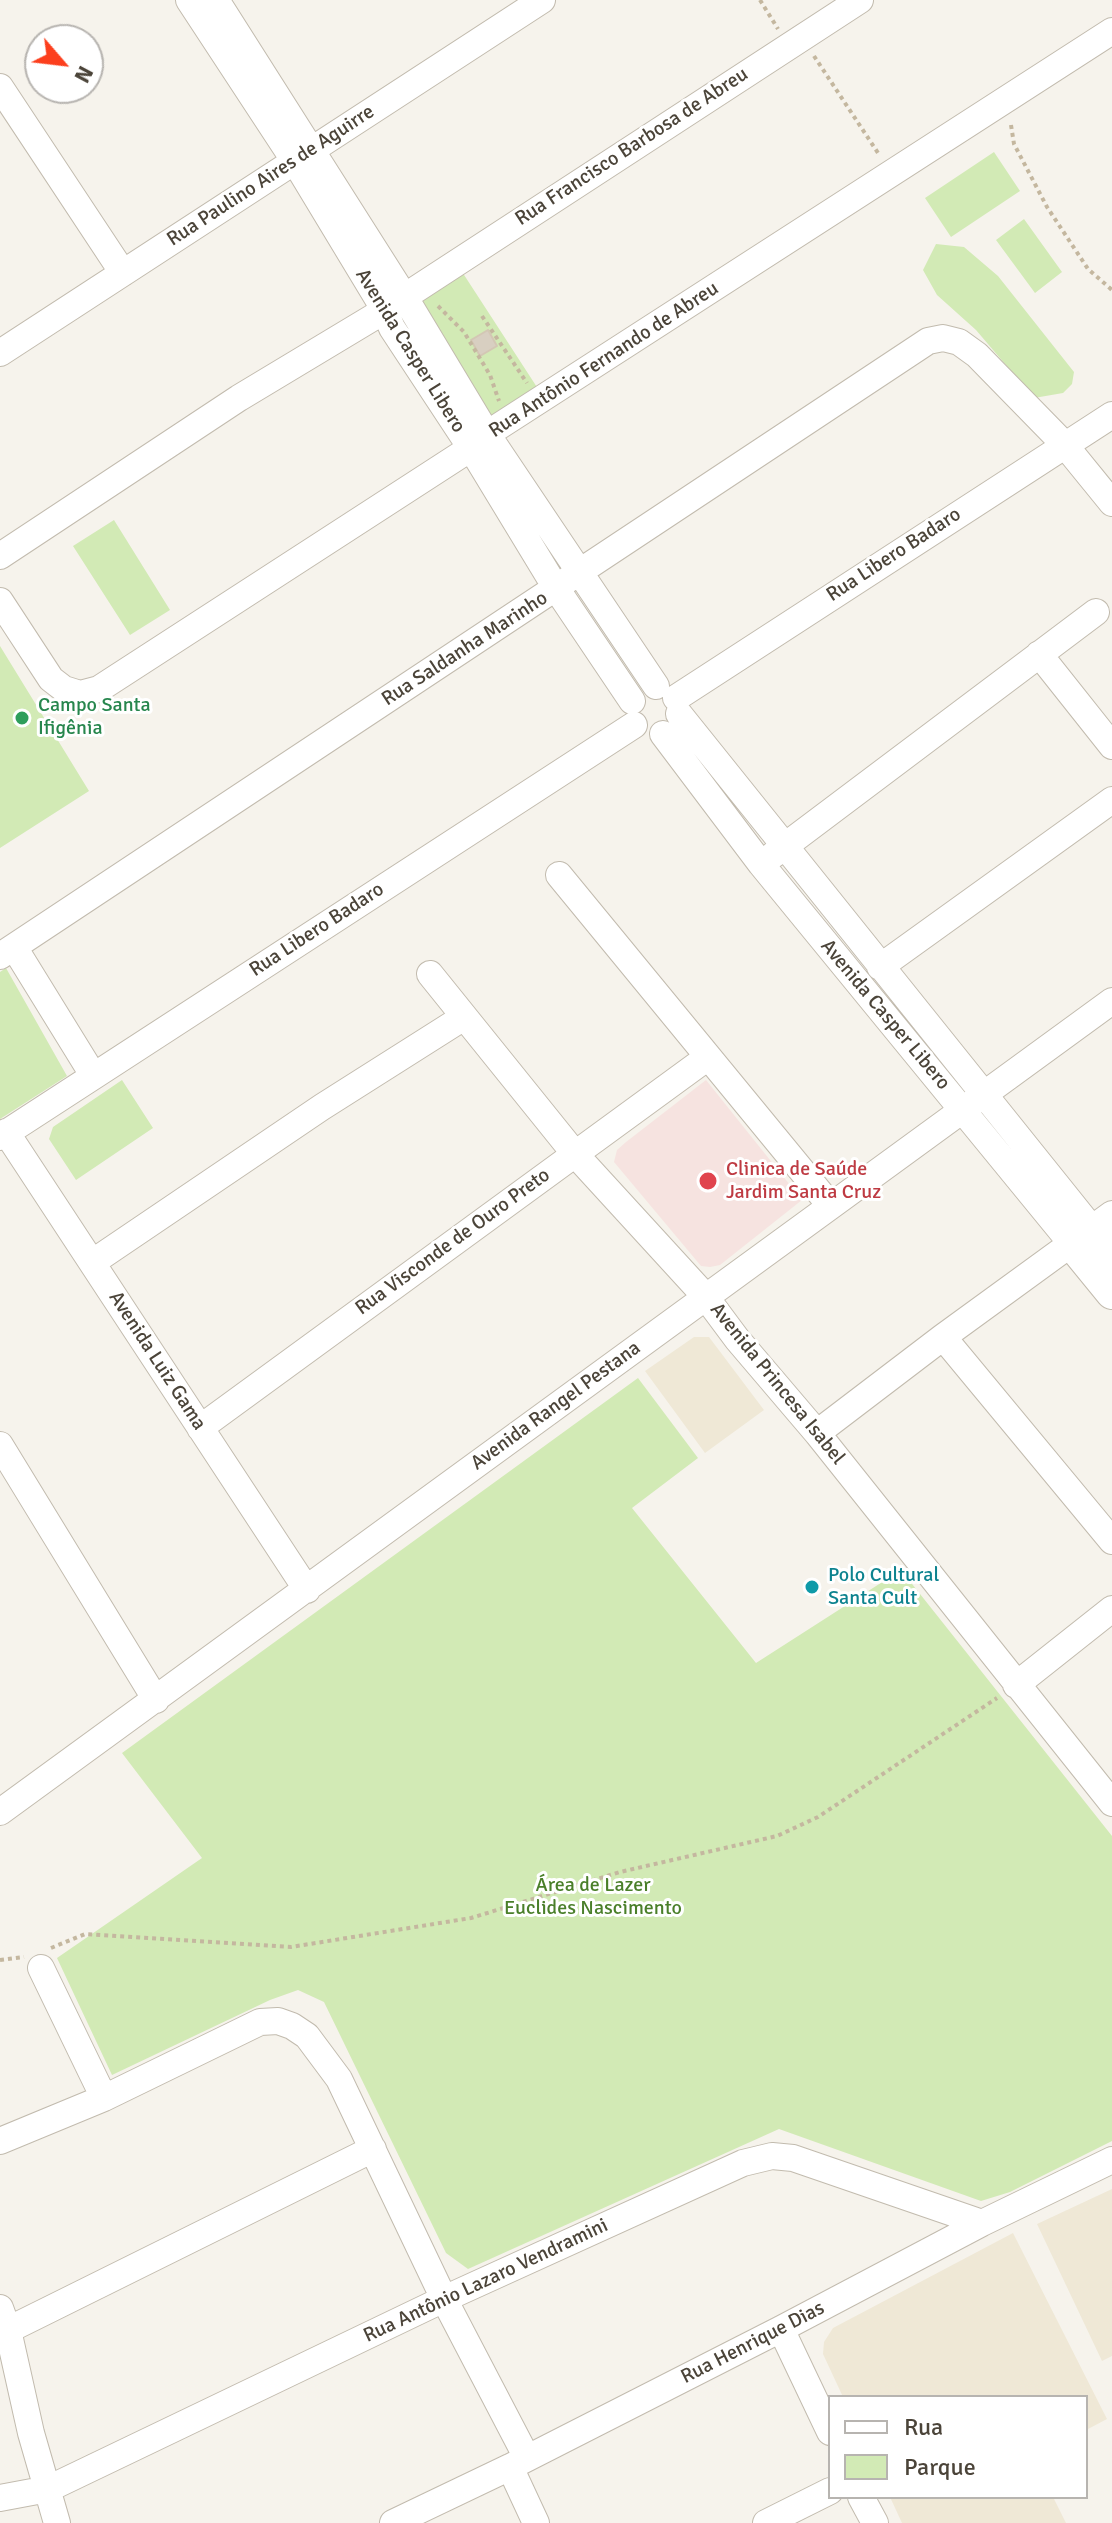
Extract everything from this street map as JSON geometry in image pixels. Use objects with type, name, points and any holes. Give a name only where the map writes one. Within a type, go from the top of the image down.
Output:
[{"type":"street","name":"Avenida Casper Libero","points":[[189,0],[219,8],[303,155],[394,302],[581,572],[668,708],[761,864],[974,1103],[1097,1235],[1112,1293]]},
{"type":"street","name":"Rua Paulino Aires de Aguirre","points":[[0,353],[542,0]]},
{"type":"street","name":"Rua Francisco Barbosa de Abreu","points":[[0,556],[239,398],[394,302],[860,0]]},
{"type":"street","name":"Rua Antônio Fernando de Abreu","points":[[0,601],[51,679],[64,689],[80,694],[99,689],[1112,31]]},
{"type":"street","points":[[0,87],[123,273]]},
{"type":"street","name":"Rua Saldanha Marinho","points":[[7,952],[928,341],[943,338],[959,342],[977,355],[1064,444]]},
{"type":"street","name":"Rua Libero Badaro","points":[[3,1134],[633,713],[643,688],[668,708],[1112,415]]},
{"type":"street","name":"Avenida Casper Libero","points":[[486,436],[556,588],[633,713]]},
{"type":"street","points":[[1064,444],[1112,503]]},
{"type":"street","points":[[761,864],[1096,612]]},
{"type":"street","points":[[1039,654],[1112,746]]},
{"type":"street","name":"Avenida Casper Libero","points":[[668,708],[786,845],[880,967],[974,1103]]},
{"type":"street","points":[[633,713],[646,735],[668,708]]},
{"type":"street","points":[[880,967],[1112,800]]},
{"type":"street","points":[[559,875],[830,1205]]},
{"type":"street","points":[[7,952],[93,1075]]},
{"type":"street","name":"Avenida Princesa Isabel","points":[[430,974],[575,1154],[705,1296],[1112,1803]]},
{"type":"street","name":"Avenida Rangel Pestana","points":[[1,1809],[156,1700],[1112,1001]]},
{"type":"street","points":[[93,1262],[322,1107],[464,1017]]},
{"type":"street","name":"Rua Visconde de Ouro Preto","points":[[200,1428],[708,1057]]},
{"type":"street","name":"Avenida Luiz Gama","points":[[3,1134],[93,1262],[307,1590]]},
{"type":"street","points":[[817,1433],[943,1337],[1097,1235]]},
{"type":"street","points":[[943,1337],[1112,1541]]},
{"type":"street","points":[[0,1445],[156,1700]]},
{"type":"street","points":[[1016,1685],[1112,1609]]},
{"type":"street","points":[[40,1958],[104,2098]]},
{"type":"street","points":[[0,2141],[104,2098],[260,2022],[278,2021],[307,2036],[339,2079],[444,2299],[519,2462],[536,2523]]},
{"type":"street","points":[[57,2523],[31,2433],[4,2319],[373,2149]]},
{"type":"street","name":"Rua Antônio Lazaro Vendramini","points":[[0,2498],[48,2489],[444,2299],[743,2163],[772,2156],[793,2158],[982,2223]]},
{"type":"street","name":"Rua Henrique Dias","points":[[393,2523],[1112,2160]]},
{"type":"street","points":[[781,2329],[828,2428]]},
{"type":"street","points":[[766,2523],[828,2492]]},
{"type":"street","points":[[862,2499],[875,2523]]},
{"type":"path","points":[[760,0],[795,42],[891,173]]},
{"type":"path","points":[[1007,98],[1014,144],[1047,207],[1088,269],[1112,290]]},
{"type":"path","points":[[431,306],[440,306],[464,332],[490,375],[500,404],[486,436]]},
{"type":"path","points":[[482,316],[539,401]]},
{"type":"path","points":[[0,1960],[40,1958],[85,1934],[291,1947],[471,1918],[620,1872],[777,1836],[818,1817],[1016,1685]]},
{"type":"shaded area","name":"Clinica de Saúde Jardim Santa Cruz","points":[[706,1080],[802,1200],[720,1265],[710,1267],[701,1266],[614,1162],[617,1150]]},
{"type":"shaded area","points":[[694,1337],[709,1337],[764,1410],[705,1453],[645,1371]]},
{"type":"shaded area","points":[[1112,2189],[1112,2356],[1102,2361],[1037,2224]]},
{"type":"shaded area","points":[[1013,2233],[1107,2419],[1088,2429],[1088,2395],[842,2395],[823,2354],[824,2342],[833,2328]]},
{"type":"shaded area","points":[[891,2499],[1054,2499],[1066,2523],[902,2523]]},
{"type":"green space","points":[[994,152],[1020,191],[951,237],[925,198]]},
{"type":"green space","points":[[1024,219],[1062,272],[1035,293],[996,240]]},
{"type":"green space","points":[[936,244],[964,247],[998,276],[1074,372],[1072,384],[1063,393],[1034,398],[976,330],[937,295],[923,270]]},
{"type":"green space","points":[[455,261],[544,398],[490,432],[404,296]]},
{"type":"green space","points":[[114,520],[170,610],[130,635],[73,546]]},
{"type":"green space","name":"Campo Santa Ifigênia","points":[[0,646],[89,791],[0,848]]},
{"type":"green space","points":[[6,968],[67,1076],[0,1119],[0,972]]},
{"type":"green space","points":[[122,1080],[153,1128],[76,1180],[49,1139],[53,1127]]},
{"type":"green space","name":"Área de Lazer Euclides Nascimento","points":[[638,1378],[698,1458],[632,1508],[756,1663],[901,1570],[1112,1836],[1112,2141],[1010,2192],[981,2201],[779,2129],[468,2269],[446,2253],[324,2002],[298,1990],[270,2000],[112,2075],[57,1958],[202,1858],[122,1753]]},
{"type":"building","points":[[488,330],[497,346],[480,356],[471,340]]},
{"type":"place","name":"Campo Santa Ifigênia","points":[[22,718]]},
{"type":"place","name":"Clinica de Saúde Jardim Santa Cruz","points":[[708,1181]]},
{"type":"place","name":"Polo Cultural Santa Cult","points":[[812,1587]]}]
